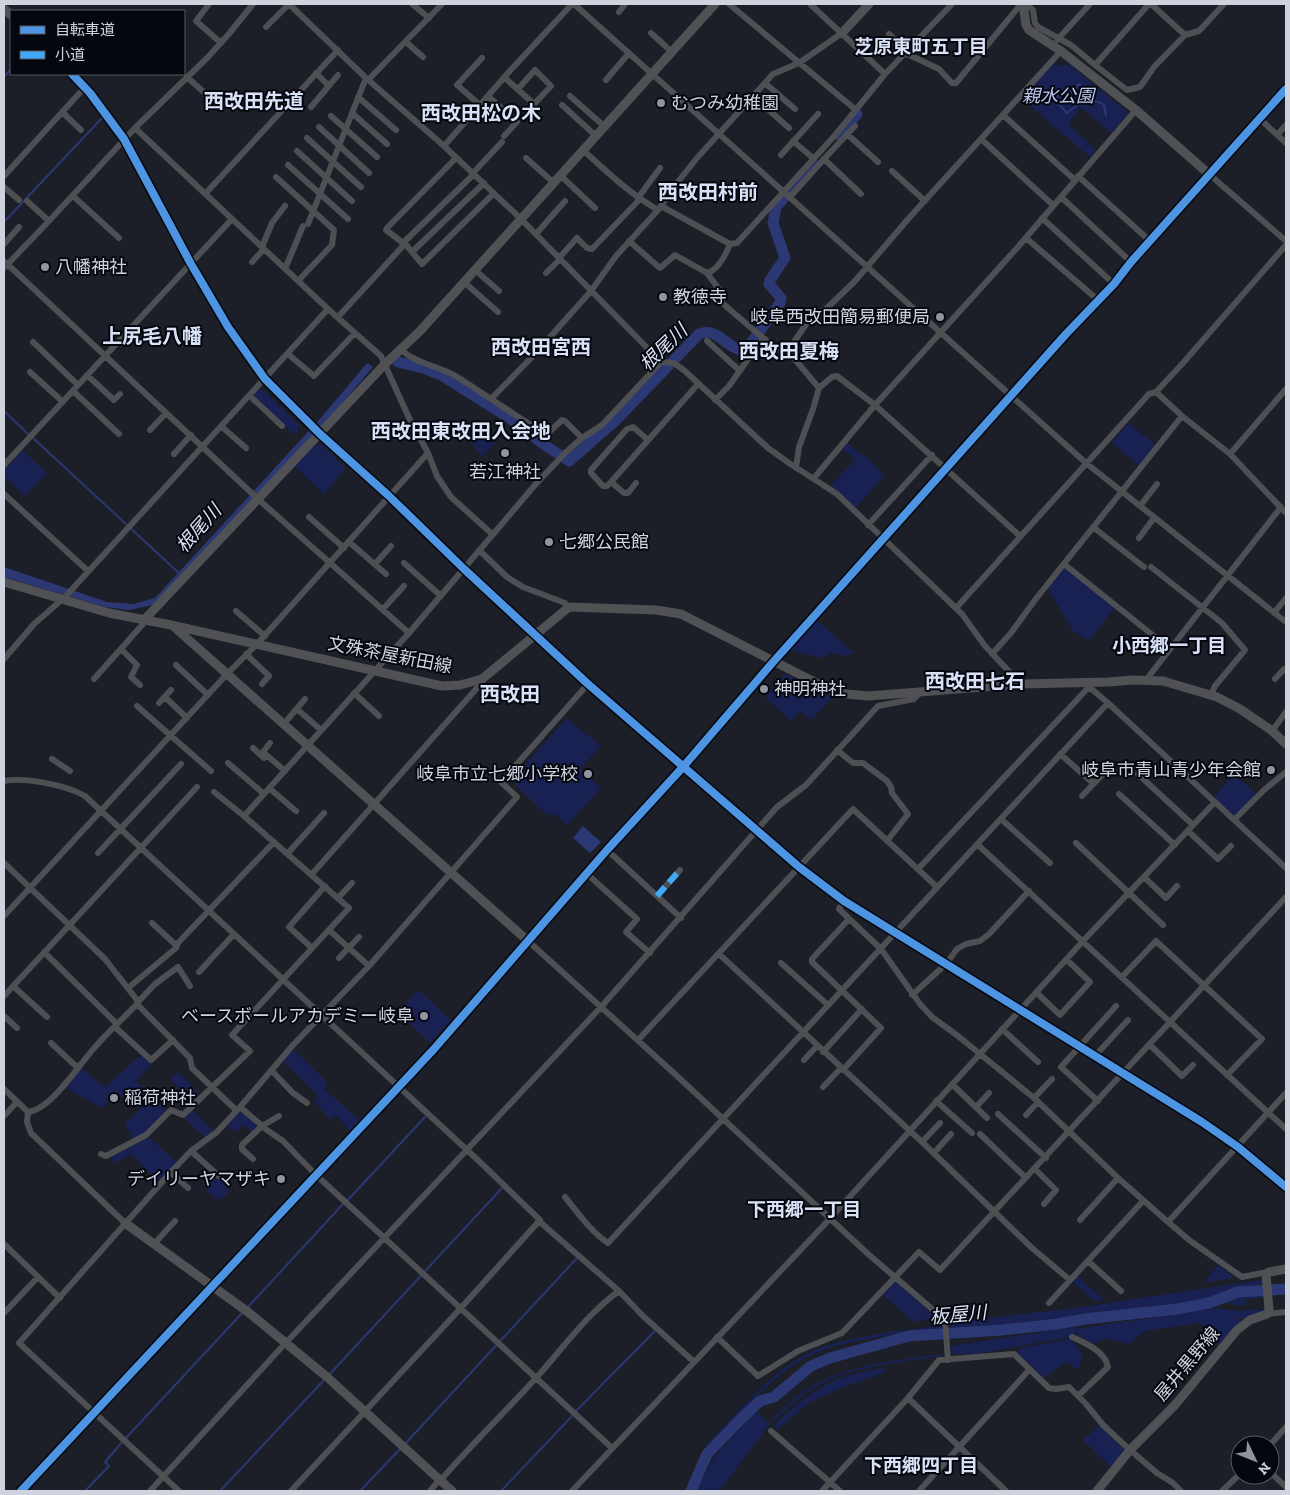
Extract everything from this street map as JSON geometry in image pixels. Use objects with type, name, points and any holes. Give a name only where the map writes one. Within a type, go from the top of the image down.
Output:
[{"type":"street","points":[[209,4],[196,21],[205,31],[221,43]]},
{"type":"street","points":[[266,27],[289,4],[367,79],[484,183],[661,362],[674,364],[685,371],[768,448],[837,494],[962,614],[992,654],[1021,684]]},
{"type":"street","points":[[412,4],[428,18]]},
{"type":"street","points":[[285,269],[313,211],[358,97],[367,79],[442,4]]},
{"type":"street","points":[[444,146],[504,77],[573,4],[1086,463],[1286,622]]},
{"type":"street","points":[[619,12],[625,4]]},
{"type":"street","points":[[94,679],[256,495],[401,350],[715,4]]},
{"type":"street","points":[[729,4],[737,6],[799,63],[856,110]]},
{"type":"street","points":[[810,4],[885,74]]},
{"type":"street","points":[[491,399],[534,355],[591,291],[616,256],[660,208],[677,183],[773,74],[799,63],[842,32],[869,4]]},
{"type":"street","points":[[583,150],[639,199],[730,244],[737,243],[856,110],[885,74],[952,4]]},
{"type":"street","points":[[889,34],[906,52],[939,69],[952,83],[956,83],[1022,4]]},
{"type":"street","points":[[1022,4],[1026,25],[1029,30],[1055,42],[1071,45],[1127,90],[1140,87],[1154,68],[1185,35],[1199,31],[1224,4]]},
{"type":"street","points":[[1055,42],[1090,4]]},
{"type":"street","points":[[1095,65],[1150,4],[1185,35]]},
{"type":"street","points":[[251,5],[221,43],[124,139],[49,221],[5,264],[330,563],[409,632]]},
{"type":"street","points":[[651,33],[672,52]]},
{"type":"street","points":[[406,42],[423,57]]},
{"type":"street","points":[[1055,42],[1061,50],[1136,110],[1286,241]]},
{"type":"street","points":[[206,194],[338,50]]},
{"type":"street","points":[[629,241],[660,268],[675,255],[707,273],[724,296],[721,302],[780,351],[789,349],[806,323],[827,308],[855,281],[1061,50]]},
{"type":"street","points":[[606,80],[630,53]]},
{"type":"street","points":[[480,106],[458,85],[482,58]]},
{"type":"street","points":[[504,77],[534,104],[551,86],[535,70],[518,89]]},
{"type":"street","points":[[316,74],[329,86]]},
{"type":"street","points":[[73,75],[85,87],[124,139],[191,264],[228,327],[265,379],[319,433],[389,496],[588,684],[799,867],[844,901],[1202,1122],[1238,1147],[1286,1187]]},
{"type":"street","points":[[311,107],[338,75]]},
{"type":"street","points":[[187,77],[217,104]]},
{"type":"street","points":[[765,83],[795,110]]},
{"type":"street","points":[[4,176],[85,87]]},
{"type":"street","points":[[21,1491],[434,1048],[586,873],[683,767],[774,661],[1114,284],[1131,262],[1286,89]]},
{"type":"street","points":[[338,317],[403,244],[473,173],[517,122],[488,96]]},
{"type":"street","points":[[570,96],[604,126]]},
{"type":"street","points":[[754,96],[789,128]]},
{"type":"street","points":[[358,97],[396,130]]},
{"type":"street","points":[[562,105],[596,136]]},
{"type":"street","points":[[814,478],[875,405],[1026,238],[1136,110]]},
{"type":"street","points":[[62,112],[81,130]]},
{"type":"street","points":[[352,113],[387,144]]},
{"type":"street","points":[[780,155],[818,114]]},
{"type":"street","points":[[1003,115],[1150,241]]},
{"type":"street","points":[[331,116],[377,157]]},
{"type":"street","points":[[1260,119],[1286,143]]},
{"type":"street","points":[[1277,135],[1286,125]]},
{"type":"street","points":[[790,197],[855,126]]},
{"type":"street","points":[[319,127],[369,173]]},
{"type":"street","points":[[135,128],[328,309],[381,356],[409,418],[428,453],[436,476],[451,497],[492,534]]},
{"type":"street","points":[[847,134],[878,162]]},
{"type":"street","points":[[307,138],[361,187]]},
{"type":"street","points":[[981,139],[1053,205]]},
{"type":"street","points":[[793,141],[813,158]]},
{"type":"street","points":[[297,152],[352,202]]},
{"type":"street","points":[[456,158],[386,228],[422,264],[494,193]]},
{"type":"street","points":[[526,158],[596,208]]},
{"type":"street","points":[[824,159],[861,194]]},
{"type":"street","points":[[288,165],[348,219]]},
{"type":"street","points":[[546,273],[577,238],[587,248],[592,250],[639,199],[660,168]]},
{"type":"street","points":[[892,171],[925,201]]},
{"type":"street","points":[[276,177],[334,230],[332,245],[298,281]]},
{"type":"street","points":[[412,252],[484,183]]},
{"type":"street","points":[[4,186],[19,200]]},
{"type":"street","points":[[72,196],[119,238]]},
{"type":"street","points":[[1061,197],[1131,262]]},
{"type":"street","points":[[536,234],[565,201]]},
{"type":"street","points":[[27,202],[49,221]]},
{"type":"street","points":[[252,262],[263,248],[272,223],[285,206]]},
{"type":"street","points":[[1042,218],[1114,284]]},
{"type":"street","points":[[4,465],[232,219]]},
{"type":"street","points":[[4,244],[19,227]]},
{"type":"street","points":[[1026,238],[1098,300]]},
{"type":"street","points":[[707,273],[711,272],[724,257],[730,244]]},
{"type":"street","points":[[956,608],[1149,394],[1156,392],[1286,245]]},
{"type":"street","points":[[475,270],[499,291]]},
{"type":"street","points":[[464,282],[498,312]]},
{"type":"street","points":[[4,659],[34,624],[64,598],[328,309]]},
{"type":"street","points":[[288,354],[314,376],[355,333]]},
{"type":"street","points":[[715,400],[729,386],[763,338]]},
{"type":"street","points":[[708,341],[740,371]]},
{"type":"street","points":[[33,342],[78,385]]},
{"type":"street","points":[[401,350],[410,358],[435,366],[455,376],[546,435],[562,420],[582,438]]},
{"type":"street","points":[[786,350],[819,388]]},
{"type":"street","points":[[244,816],[441,596],[492,534],[564,454],[582,438],[602,425],[661,362]]},
{"type":"street","points":[[30,372],[62,402]]},
{"type":"street","points":[[87,375],[114,400],[120,394]]},
{"type":"street","points":[[796,468],[798,447],[819,388],[837,376],[875,405],[1020,536]]},
{"type":"street","points":[[648,440],[633,427],[627,429],[591,470],[591,473],[603,486],[607,486],[698,384]]},
{"type":"street","points":[[1230,454],[1286,389]]},
{"type":"street","points":[[73,391],[119,434]]},
{"type":"street","points":[[1156,392],[1182,416],[1230,454],[1286,513]]},
{"type":"street","points":[[250,396],[282,426]]},
{"type":"street","points":[[150,430],[166,413]]},
{"type":"street","points":[[992,654],[1011,633],[1182,416]]},
{"type":"street","points":[[222,427],[246,448]]},
{"type":"street","points":[[174,454],[191,435]]},
{"type":"street","points":[[4,916],[227,674],[265,636],[428,453]]},
{"type":"street","points":[[868,525],[932,455]]},
{"type":"street","points":[[611,482],[624,494],[628,493],[636,484]]},
{"type":"street","points":[[1140,506],[1157,484]]},
{"type":"street","points":[[4,494],[88,571]]},
{"type":"street","points":[[1146,680],[1281,507]]},
{"type":"street","points":[[309,517],[344,548]]},
{"type":"street","points":[[1139,538],[1154,518]]},
{"type":"street","points":[[1094,527],[1222,623],[1244,650],[1215,686],[1211,695]]},
{"type":"street","points":[[350,542],[386,574]]},
{"type":"street","points":[[375,564],[391,546]]},
{"type":"street","points":[[479,550],[507,577],[523,587],[566,603],[570,607],[656,610],[681,614],[836,693],[868,696],[1021,684],[1090,685],[1146,680],[1163,681],[1211,695],[1240,709],[1286,744]]},
{"type":"street","points":[[404,562],[441,596]]},
{"type":"street","points":[[1064,564],[1170,648]]},
{"type":"street","name":"文殊茶屋新田線","points":[[4,582],[64,598],[109,613],[145,619],[442,686],[460,685],[482,679],[534,634],[570,607]]},
{"type":"street","points":[[383,609],[404,586]]},
{"type":"street","points":[[1274,613],[1286,598]]},
{"type":"street","points":[[236,611],[265,636]]},
{"type":"street","points":[[171,625],[527,940],[638,1040],[829,1218],[945,1320],[947,1357]]},
{"type":"street","points":[[121,649],[136,665],[131,677],[140,684]]},
{"type":"street","points":[[246,654],[270,676],[262,684]]},
{"type":"street","points":[[176,665],[208,695]]},
{"type":"street","points":[[1275,679],[1284,669],[1286,671]]},
{"type":"street","points":[[312,874],[477,688],[482,679]]},
{"type":"street","points":[[179,1491],[19,1343],[170,1172],[191,1151],[217,1132],[271,1070],[369,966],[517,797],[501,782],[588,684]]},
{"type":"street","points":[[1090,685],[1286,868]]},
{"type":"street","points":[[918,869],[1090,685]]},
{"type":"street","points":[[159,703],[171,690]]},
{"type":"street","points":[[150,1491],[601,1007],[777,807],[806,785],[878,706],[914,699],[922,691]]},
{"type":"street","points":[[354,693],[379,716]]},
{"type":"street","points":[[165,697],[187,718]]},
{"type":"street","points":[[288,719],[305,699]]},
{"type":"street","points":[[565,1197],[600,1238],[608,1243],[1108,702]]},
{"type":"street","points":[[137,706],[212,771]]},
{"type":"street","points":[[297,709],[321,730]]},
{"type":"street","points":[[1272,732],[1286,712]]},
{"type":"street","points":[[270,743],[263,752],[284,772]]},
{"type":"street","points":[[253,748],[284,772]]},
{"type":"street","points":[[837,750],[853,763],[863,763],[887,781],[892,793],[908,814],[887,841]]},
{"type":"street","points":[[1060,754],[1093,783]]},
{"type":"street","points":[[52,759],[70,771]]},
{"type":"street","points":[[228,763],[264,794]]},
{"type":"street","points":[[98,853],[181,764]]},
{"type":"street","points":[[1234,820],[1264,790],[1286,772]]},
{"type":"street","points":[[1082,796],[1103,774]]},
{"type":"street","points":[[1138,774],[1194,825]]},
{"type":"street","points":[[4,781],[20,780],[56,786],[82,794],[283,979],[554,1235],[619,1291],[650,1323],[693,1361]]},
{"type":"street","points":[[4,996],[197,787]]},
{"type":"street","points":[[269,788],[296,811]]},
{"type":"street","points":[[101,1154],[106,1156],[146,1136],[171,1110],[183,1115],[250,1051],[232,1035],[349,908],[288,853],[214,792]]},
{"type":"street","points":[[1120,794],[1175,845]]},
{"type":"street","points":[[572,1491],[829,1218],[1083,941],[1215,802]]},
{"type":"street","points":[[638,1040],[853,809],[937,887]]},
{"type":"street","points":[[288,853],[324,813]]},
{"type":"street","points":[[1001,818],[1050,862]]},
{"type":"street","points":[[1188,831],[1218,859],[1231,846]]},
{"type":"street","points":[[128,988],[177,946],[274,842]]},
{"type":"street","points":[[1076,843],[1163,925]]},
{"type":"street","points":[[977,844],[1286,1129]]},
{"type":"street","points":[[607,850],[681,918]]},
{"type":"street","points":[[4,865],[30,887],[105,959],[128,988],[137,1004],[190,1058],[192,1068],[211,1087],[283,1141],[460,1309],[612,1448]]},
{"type":"street","points":[[657,896],[680,870]]},
{"type":"street","points":[[586,873],[637,919],[626,932],[650,953]]},
{"type":"street","points":[[1144,877],[1166,898],[1177,886]]},
{"type":"street","points":[[338,898],[352,883]]},
{"type":"street","points":[[312,948],[289,927],[325,886]]},
{"type":"street","points":[[912,995],[946,964],[957,949],[980,940],[989,934],[1029,891]]},
{"type":"street","points":[[717,1337],[758,1376],[798,1351],[842,1333],[919,1252],[940,1270],[996,1212],[1286,897]]},
{"type":"street","points":[[844,901],[839,909],[881,949],[912,995],[932,1017],[1036,1100],[1143,1201],[1189,1240],[1242,1276],[1262,1273],[1265,1276]]},
{"type":"street","points":[[823,1087],[881,1028],[812,962],[812,959],[849,919]]},
{"type":"street","points":[[152,923],[177,946]]},
{"type":"street","points":[[329,930],[369,966]]},
{"type":"street","points":[[199,972],[234,934]]},
{"type":"street","points":[[339,958],[358,937]]},
{"type":"street","points":[[1122,977],[1156,941],[1205,984],[1262,1039],[1227,1075]]},
{"type":"street","points":[[44,952],[151,1060],[173,1040]]},
{"type":"street","points":[[718,954],[934,1153],[1032,1248],[1070,1280]]},
{"type":"street","points":[[1037,993],[1060,1015],[1090,982],[1067,960]]},
{"type":"street","points":[[781,962],[828,1005]]},
{"type":"street","points":[[28,1112],[35,1111],[54,1097],[97,1045],[155,984],[178,966],[190,986]]},
{"type":"street","points":[[13,986],[47,1018]]},
{"type":"street","points":[[1098,1101],[1061,1067],[1116,1006]]},
{"type":"street","points":[[823,1052],[862,1009]]},
{"type":"street","points":[[4,1016],[17,1028]]},
{"type":"street","points":[[1095,1056],[1128,1020]]},
{"type":"street","points":[[1002,1029],[1038,1062]]},
{"type":"street","points":[[51,1043],[78,1068]]},
{"type":"street","points":[[1150,1045],[1182,1076],[1193,1065]]},
{"type":"street","points":[[804,1060],[817,1046]]},
{"type":"street","points":[[271,1070],[307,1103]]},
{"type":"street","points":[[1026,1115],[1052,1079]]},
{"type":"street","points":[[952,1084],[987,1118]]},
{"type":"street","points":[[4,1089],[28,1112]]},
{"type":"street","points":[[976,1107],[988,1093]]},
{"type":"street","points":[[1168,1222],[1286,1093]]},
{"type":"street","points":[[936,1101],[972,1133]]},
{"type":"street","points":[[4,1116],[18,1102]]},
{"type":"street","points":[[28,1112],[27,1122],[31,1134],[126,1223],[212,1286],[327,1377],[452,1491]]},
{"type":"street","points":[[998,1114],[1046,1158]]},
{"type":"street","points":[[253,1160],[241,1147],[262,1126],[278,1116]]},
{"type":"street","points":[[922,1142],[940,1123]]},
{"type":"street","points":[[934,1153],[951,1134]]},
{"type":"street","points":[[980,1134],[1026,1178]]},
{"type":"street","points":[[191,1151],[220,1178]]},
{"type":"street","points":[[1035,1169],[1056,1190],[1044,1204]]},
{"type":"street","points":[[170,1172],[188,1188]]},
{"type":"street","points":[[1080,1220],[1118,1178]]},
{"type":"street","points":[[1049,1303],[1143,1201]]},
{"type":"street","points":[[290,1491],[460,1309],[540,1220]]},
{"type":"street","points":[[154,1244],[175,1221]]},
{"type":"street","points":[[4,1244],[60,1298]]},
{"type":"street","points":[[1088,1261],[1121,1291]]},
{"type":"street","points":[[1265,1276],[1269,1272],[1286,1269]]},
{"type":"street","points":[[1265,1276],[1268,1312],[1286,1312]]},
{"type":"street","points":[[4,1314],[38,1277]]},
{"type":"street","points":[[430,1491],[536,1378],[602,1303],[619,1291]]},
{"type":"street","name":"屋井黒野線","points":[[1097,1491],[1130,1450],[1175,1405],[1237,1330],[1250,1320],[1268,1312]]},
{"type":"street","points":[[1072,1337],[1093,1347],[1104,1358],[1108,1367],[1078,1396]]},
{"type":"street","points":[[822,1491],[908,1398],[939,1360],[947,1357],[1014,1354],[1049,1388],[1069,1387],[1103,1426],[1157,1473],[1173,1483],[1181,1491]]},
{"type":"street","points":[[918,1491],[1030,1369]]},
{"type":"street","points":[[908,1398],[1006,1491]]},
{"type":"street","points":[[771,1431],[840,1491]]},
{"type":"green space","name":"親水公園","points":[[1067,63],[1129,113],[1111,133],[1081,107],[1068,124],[1096,150],[1090,157],[1022,99],[1052,65],[1062,66]]},
{"type":"green space","points":[[259,389],[264,391],[299,425],[296,436],[253,396]]},
{"type":"green space","points":[[1128,423],[1156,445],[1140,466],[1111,443]]},
{"type":"green space","points":[[477,436],[495,443],[482,457],[471,443]]},
{"type":"green space","points":[[847,442],[859,455],[862,453],[885,475],[855,509],[831,485],[855,460],[842,448]]},
{"type":"green space","points":[[314,445],[322,445],[346,468],[324,494],[294,466]]},
{"type":"green space","points":[[22,450],[47,473],[25,496],[4,476],[4,470]]},
{"type":"green space","points":[[1065,567],[1115,607],[1089,641],[1073,631],[1048,589]]},
{"type":"green space","points":[[815,619],[854,653],[847,656],[830,653],[823,658],[789,650]]},
{"type":"green space","points":[[786,674],[832,698],[811,720],[800,711],[791,721],[765,697]]},
{"type":"green space","points":[[567,718],[601,746],[580,769],[601,788],[567,825],[553,813],[549,817],[515,785],[514,777]]},
{"type":"green space","points":[[1234,774],[1256,794],[1235,817],[1214,797]]},
{"type":"green space","name":"ベースボールアカデミー岐阜","points":[[418,990],[451,1020],[430,1043],[398,1013]]},
{"type":"green space","points":[[293,1049],[328,1083],[324,1089],[360,1120],[350,1131],[336,1115],[330,1120],[314,1101],[318,1096],[283,1061]]},
{"type":"green space","name":"稲荷神社","points":[[141,1055],[151,1064],[136,1081],[152,1096],[138,1109],[117,1093],[102,1108],[66,1088],[81,1068],[105,1087]]},
{"type":"green space","points":[[178,1072],[200,1094],[193,1102],[170,1079]]},
{"type":"green space","points":[[153,1098],[166,1111],[145,1135],[133,1139],[125,1123]]},
{"type":"green space","points":[[192,1110],[214,1131],[205,1137],[184,1119]]},
{"type":"green space","points":[[236,1113],[243,1113],[258,1127],[253,1133],[244,1125],[234,1132],[226,1124]]},
{"type":"green space","points":[[149,1137],[177,1163],[158,1181],[131,1154],[115,1163],[111,1157]]},
{"type":"green space","points":[[211,1175],[221,1180],[230,1193],[216,1200],[204,1186]]},
{"type":"green space","points":[[1218,1265],[1234,1278],[1203,1283]]},
{"type":"green space","points":[[1077,1276],[1104,1300],[1094,1301],[1072,1281]]},
{"type":"green space","points":[[895,1280],[935,1317],[913,1322],[882,1294]]},
{"type":"green space","points":[[1262,1280],[1264,1283],[1262,1284],[1227,1289],[1217,1297],[1202,1304],[1143,1307],[1066,1318],[1054,1322],[956,1331],[951,1326],[953,1322],[1075,1308]]},
{"type":"green space","points":[[1238,1292],[1256,1293],[1266,1297],[1244,1299],[1247,1303],[1240,1306],[1223,1302],[1222,1298]]},
{"type":"green space","points":[[1216,1308],[1238,1311],[1267,1309],[1257,1318],[1236,1318],[1241,1321],[1219,1344],[1200,1323],[1145,1331],[1129,1344],[1104,1339],[1093,1344],[1080,1337],[1076,1329]]},
{"type":"green space","points":[[941,1325],[941,1331],[888,1336],[849,1343],[814,1354],[800,1361],[763,1390],[708,1448],[706,1446],[760,1388],[791,1363],[808,1353],[853,1338]]},
{"type":"green space","points":[[1075,1327],[1075,1336],[976,1354],[952,1354],[951,1346]]},
{"type":"green space","points":[[1070,1339],[1082,1353],[1080,1366],[1077,1370],[1067,1362],[1044,1378],[1017,1353],[1021,1348]]},
{"type":"green space","points":[[941,1354],[941,1356],[873,1367],[840,1376],[809,1391],[795,1401],[774,1421],[772,1419],[802,1392],[838,1374],[872,1365]]},
{"type":"green space","points":[[884,1368],[886,1372],[836,1390],[808,1403],[777,1430],[774,1426],[791,1409],[811,1394],[832,1382],[858,1373]]},
{"type":"green space","points":[[756,1411],[770,1424],[719,1491],[696,1491],[715,1456]]},
{"type":"green space","points":[[1100,1425],[1124,1450],[1111,1467],[1083,1440]]},
{"type":"shaded area","points":[[367,363],[373,367],[325,423],[169,590],[152,605],[129,610],[105,607],[4,577],[4,567],[107,602],[134,604],[155,598],[319,420]]},
{"type":"shaded area","points":[[583,826],[601,842],[590,853],[573,838]]},
{"type":"waterway","points":[[4,77],[10,70]]},
{"type":"waterway","points":[[1083,88],[1079,84],[1067,97],[1057,96],[1055,100],[1067,113],[1084,102],[1099,102],[1104,105],[1106,116]]},
{"type":"waterway","name":"根尾川","points":[[838,135],[857,114]]},
{"type":"waterway","points":[[4,222],[103,117]]},
{"type":"waterway","name":"根尾川","points":[[398,362],[423,368],[443,376],[508,417],[569,461],[616,420],[699,334],[712,333],[734,347],[746,350],[780,303],[781,298],[769,284],[785,258],[773,223],[776,207],[813,164]]},
{"type":"waterway","points":[[4,411],[29,435]]},
{"type":"waterway","points":[[33,438],[180,574]]},
{"type":"waterway","points":[[347,1201],[425,1117]]},
{"type":"waterway","points":[[329,1375],[502,1188]]},
{"type":"waterway","points":[[248,1307],[343,1204]]},
{"type":"waterway","points":[[404,1445],[577,1258]]},
{"type":"waterway","name":"板屋川","points":[[691,1491],[707,1454],[743,1417],[760,1401],[774,1397],[811,1366],[830,1358],[909,1336],[1002,1330],[1057,1324],[1177,1309],[1209,1303],[1238,1292],[1286,1289]]},
{"type":"waterway","points":[[125,1439],[243,1312]]},
{"type":"waterway","points":[[576,1411],[655,1331]]},
{"type":"waterway","points":[[220,1491],[325,1379]]},
{"type":"waterway","points":[[501,1491],[573,1415]]},
{"type":"waterway","points":[[85,1491],[109,1466],[105,1462],[122,1442]]},
{"type":"waterway","points":[[360,1491],[401,1448]]},
{"type":"marked path","points":[[657,896],[680,870]]},
{"type":"cycle path","points":[[73,75],[90,93],[124,139],[191,264],[228,327],[265,379],[320,434],[389,496],[464,569],[588,684],[799,867],[844,901],[1202,1122],[1238,1147],[1286,1187]]},
{"type":"cycle path","points":[[21,1491],[434,1049],[774,661],[1066,334],[1114,284],[1131,262],[1286,89]]},
{"type":"place","name":"むつみ幼稚園","points":[[661,103]]},
{"type":"place","name":"八幡神社","points":[[45,267]]},
{"type":"place","name":"教徳寺","points":[[663,297]]},
{"type":"place","name":"岐阜西改田簡易郵便局","points":[[940,317]]},
{"type":"place","name":"若江神社","points":[[505,453]]},
{"type":"place","name":"七郷公民館","points":[[549,542]]},
{"type":"place","name":"神明神社","points":[[764,689]]},
{"type":"place","name":"岐阜市青山青少年会館","points":[[1271,770]]},
{"type":"place","name":"岐阜市立七郷小学校","points":[[588,774]]},
{"type":"place","name":"ベースボールアカデミー岐阜","points":[[424,1016]]},
{"type":"place","name":"稲荷神社","points":[[114,1098]]},
{"type":"place","name":"デイリーヤマザキ","points":[[281,1179]]},
{"type":"district","name":"芝原東町五丁目","points":[[921,46]]},
{"type":"district","name":"西改田先道","points":[[254,101]]},
{"type":"district","name":"西改田松の木","points":[[481,113]]},
{"type":"district","name":"西改田村前","points":[[708,192]]},
{"type":"district","name":"上尻毛八幡","points":[[152,336]]},
{"type":"district","name":"西改田宮西","points":[[541,347]]},
{"type":"district","name":"西改田夏梅","points":[[789,351]]},
{"type":"district","name":"西改田東改田入会地","points":[[461,431]]},
{"type":"district","name":"小西郷一丁目","points":[[1169,645]]},
{"type":"district","name":"西改田七石","points":[[975,681]]},
{"type":"district","name":"西改田","points":[[510,694]]},
{"type":"district","name":"下西郷一丁目","points":[[804,1209]]},
{"type":"district","name":"下西郷四丁目","points":[[921,1465]]}]
